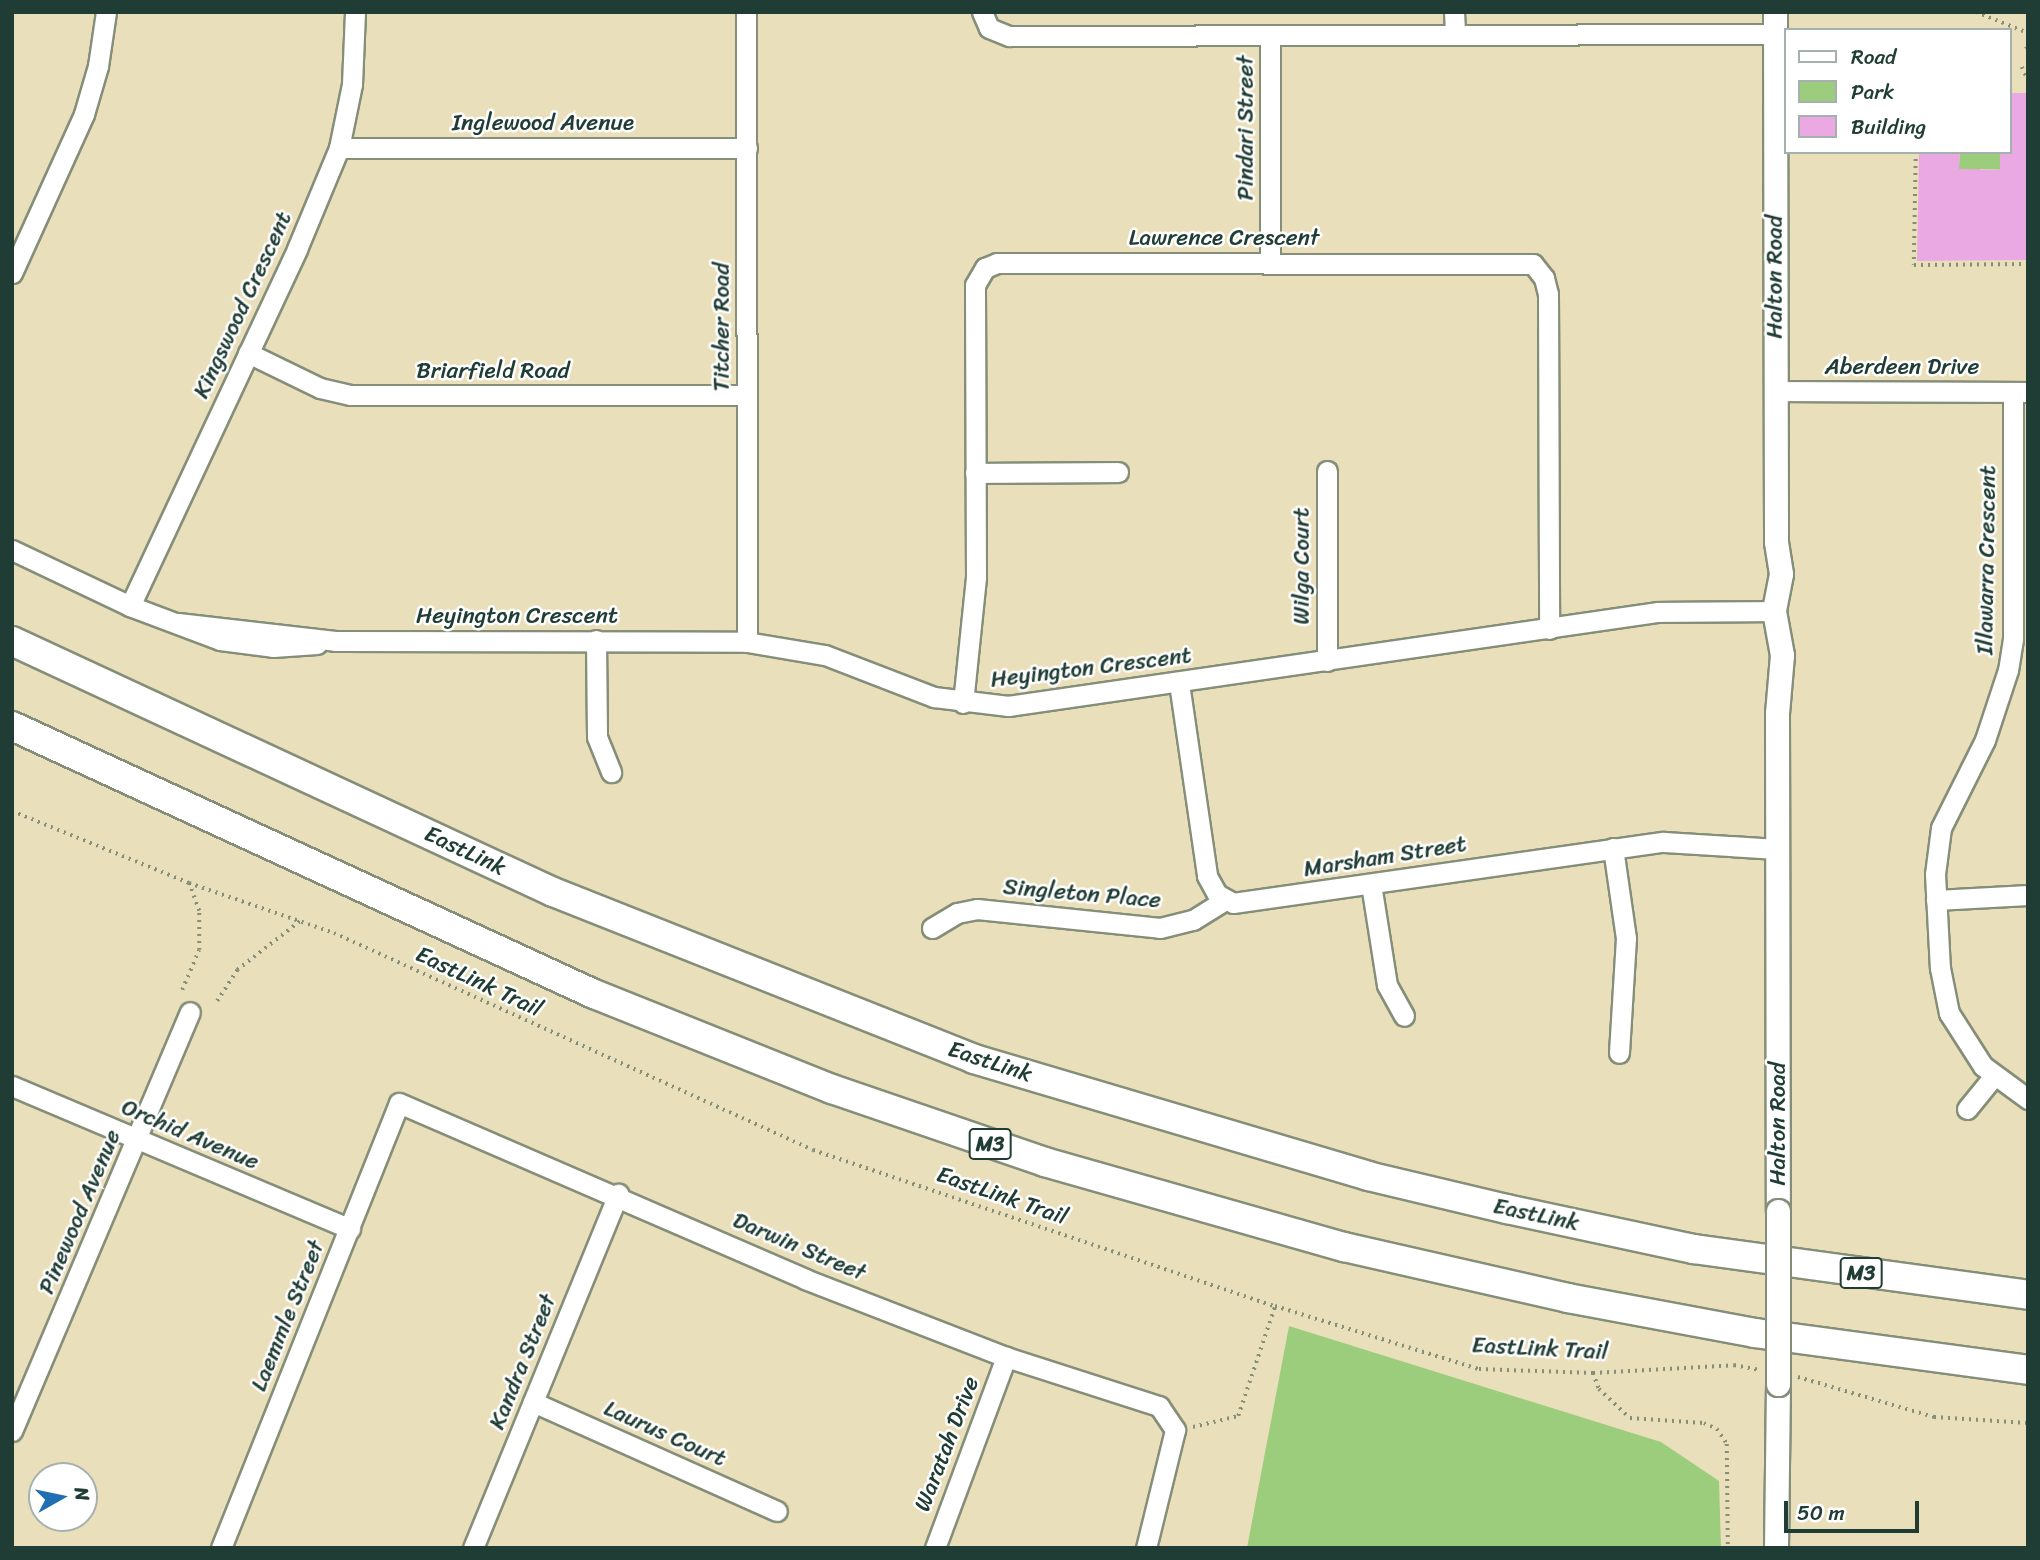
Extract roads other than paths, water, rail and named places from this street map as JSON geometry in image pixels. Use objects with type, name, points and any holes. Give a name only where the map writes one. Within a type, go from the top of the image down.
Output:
[{"type":"highway","name":"EastLink","points":[[12,642],[553,892],[974,1059],[1368,1175],[1507,1209],[1694,1248],[2028,1295]]},
{"type":"highway","name":"M3","points":[[12,726],[594,994],[832,1089],[1045,1162],[1344,1247],[1568,1298],[1755,1333],[2028,1370]]},
{"type":"main road","name":"Halton Road","points":[[1775,23],[1776,542],[1781,574],[1768,610],[1782,655],[1777,701],[1778,1211],[1782,1378],[1776,1548]]},
{"type":"street","points":[[12,274],[84,114],[98,66],[106,12]]},
{"type":"street","name":"Kingswood Crescent","points":[[130,606],[248,353],[339,148],[352,84],[355,12]]},
{"type":"street","name":"Titcher Road","points":[[746,12],[747,642]]},
{"type":"street","points":[[982,12],[989,28],[1004,35],[1455,34],[1775,23]]},
{"type":"street","points":[[1454,12],[1455,34]]},
{"type":"street","name":"Pindari Street","points":[[1270,35],[1270,262]]},
{"type":"street","name":"Inglewood Avenue","points":[[339,148],[747,148]]},
{"type":"street","name":"Lawrence Crescent","points":[[963,703],[976,577],[976,279],[985,268],[997,263],[1520,262],[1537,267],[1548,294],[1549,629]]},
{"type":"street","name":"Briarfield Road","points":[[248,353],[320,388],[350,396],[747,395]]},
{"type":"street","name":"Aberdeen Drive","points":[[1776,391],[2021,392]]},
{"type":"street","name":"Illawarra Crescent","points":[[2021,392],[2020,640],[1994,716],[1941,828],[1935,860],[1946,1003],[1965,1043],[1993,1077],[2028,1099]]},
{"type":"street","name":"Wilga Court","points":[[1326,661],[1327,471]]},
{"type":"street","points":[[975,473],[1118,472]]},
{"type":"street","name":"Heyington Crescent","points":[[12,550],[130,606],[178,623],[335,641],[747,642],[825,655],[911,690],[963,703],[1034,704],[1674,611],[1768,610]]},
{"type":"street","points":[[596,640],[598,745],[611,772]]},
{"type":"street","points":[[1179,683],[1207,876],[1225,900]]},
{"type":"street","name":"Marsham Street","points":[[1225,900],[1251,902],[1664,842],[1777,849]]},
{"type":"street","points":[[1613,848],[1626,939],[1619,1053]]},
{"type":"street","points":[[1371,884],[1387,985],[1404,1016]]},
{"type":"street","points":[[1937,900],[2028,895]]},
{"type":"street","name":"Singleton Place","points":[[932,928],[957,913],[977,909],[1160,928],[1194,920],[1225,900]]},
{"type":"street","name":"Pinewood Avenue","points":[[12,1431],[18,1400],[138,1140],[190,1012]]},
{"type":"street","points":[[1967,1108],[1993,1077]]},
{"type":"street","name":"Orchid Avenue","points":[[12,1086],[350,1229]]},
{"type":"street","name":"Darwin Street","points":[[399,1103],[618,1194],[805,1279],[1006,1357],[1159,1406],[1185,1428],[1146,1548]]},
{"type":"street","name":"Laemmle Street","points":[[221,1548],[399,1103]]},
{"type":"street","name":"Kandra Street","points":[[473,1548],[618,1194]]},
{"type":"street","name":"Waratah Drive","points":[[934,1548],[1006,1357]]},
{"type":"street","name":"Laurus Court","points":[[533,1402],[777,1511]]}]
